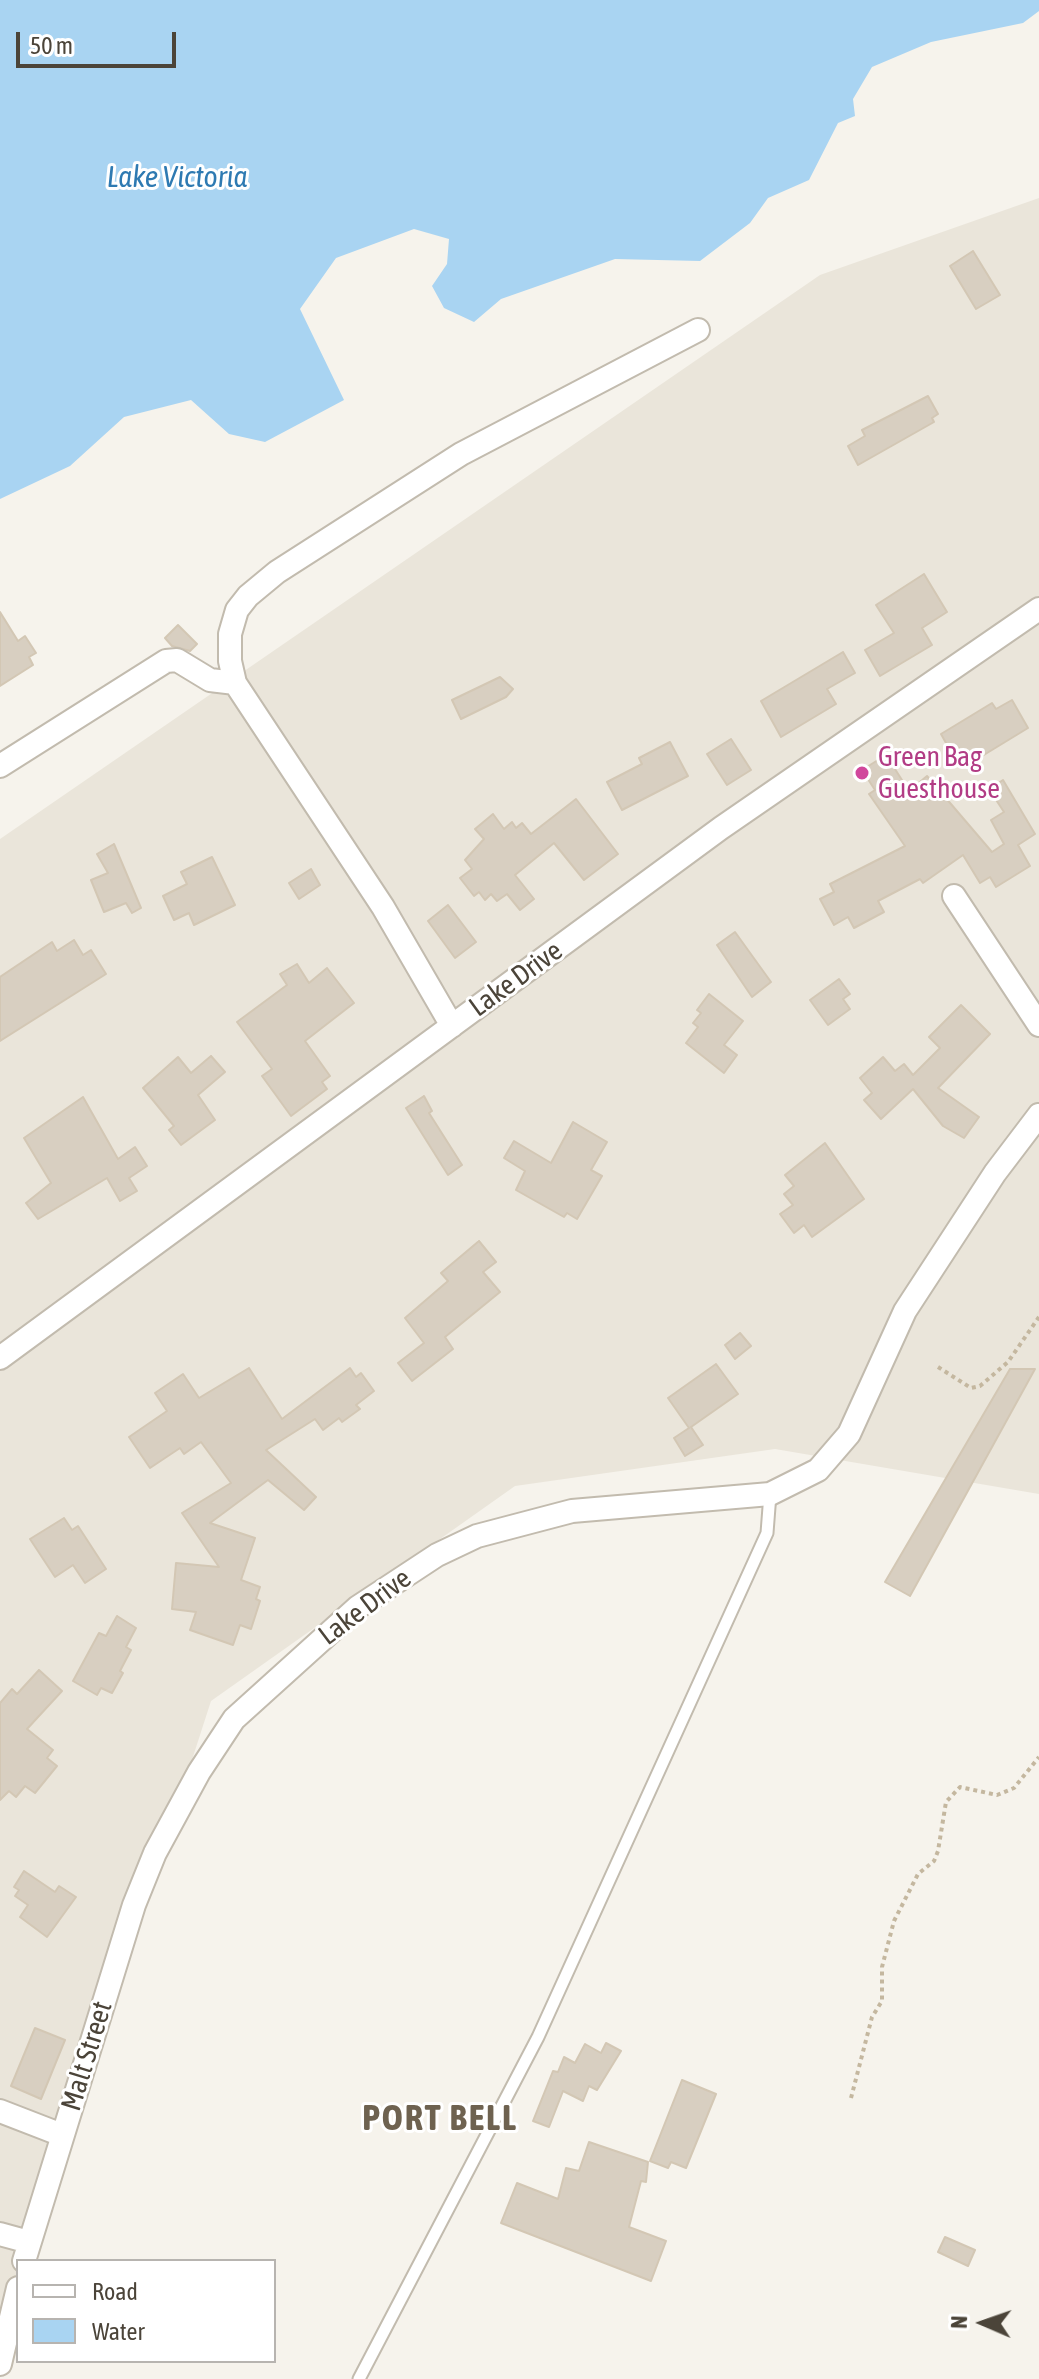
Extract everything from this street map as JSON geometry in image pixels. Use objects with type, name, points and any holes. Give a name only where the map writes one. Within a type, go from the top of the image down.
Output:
[{"type":"street","points":[[452,1026],[383,907],[235,683],[230,647],[237,610],[248,596],[277,572],[461,454],[698,330]]},
{"type":"street","name":"Lake Drive","points":[[0,1358],[721,828],[1039,609]]},
{"type":"street","points":[[0,766],[166,661],[177,660],[210,680],[235,683]]},
{"type":"street","points":[[954,896],[1039,1025]]},
{"type":"street","name":"Lake Drive","points":[[155,1853],[199,1772],[234,1719],[358,1607],[437,1555],[477,1536],[572,1511],[770,1494],[818,1470],[849,1434],[905,1311],[995,1173],[1039,1115]]},
{"type":"street","name":"Malt Street","points":[[27,2252],[134,1905],[155,1853]]},
{"type":"street","points":[[0,2111],[62,2135]]},
{"type":"street","points":[[0,2234],[27,2252]]},
{"type":"street","points":[[0,2364],[16,2296]]},
{"type":"lane","points":[[359,2379],[538,2037],[767,1533],[770,1494]]},
{"type":"path","points":[[938,1367],[971,1388],[980,1386],[1008,1362],[1039,1317]]},
{"type":"path","points":[[851,2098],[872,2017],[882,2001],[882,1967],[894,1921],[918,1874],[934,1861],[946,1802],[960,1787],[997,1795],[1014,1788],[1039,1757]]},
{"type":"shaded area","points":[[1039,198],[1039,1494],[775,1449],[515,1486],[211,1701],[31,2259],[16,2259],[16,2306],[0,2355],[0,839],[820,275]]},
{"type":"water","name":"Lake Victoria","points":[[0,0],[1039,0],[1039,11],[1023,23],[931,42],[872,67],[853,99],[855,116],[838,123],[809,180],[768,198],[750,223],[700,261],[615,259],[501,299],[474,322],[444,308],[432,286],[447,264],[449,239],[414,229],[336,258],[300,309],[344,400],[265,442],[229,434],[191,400],[124,417],[70,466],[0,499]]},
{"type":"building","points":[[973,251],[1000,295],[976,309],[950,266]]},
{"type":"building","points":[[928,396],[938,414],[932,418],[934,422],[858,465],[848,446],[865,436],[862,430]]},
{"type":"building","points":[[924,574],[947,612],[922,628],[932,645],[880,676],[865,650],[894,633],[876,605]]},
{"type":"building","points":[[0,612],[18,641],[25,636],[36,653],[29,657],[33,665],[0,686]]},
{"type":"building","points":[[178,625],[197,644],[190,651],[172,646],[165,638]]},
{"type":"building","points":[[843,652],[855,673],[827,689],[836,704],[781,737],[761,701]]},
{"type":"building","points":[[500,677],[513,689],[506,697],[461,719],[452,700]]},
{"type":"building","points":[[1012,700],[1028,728],[969,764],[959,748],[951,752],[941,734],[992,703],[996,709]]},
{"type":"building","points":[[731,739],[751,770],[727,785],[707,754]]},
{"type":"building","points":[[670,742],[688,776],[622,810],[607,782],[642,764],[639,758]]},
{"type":"building","points":[[886,755],[909,791],[927,776],[992,852],[1004,844],[991,820],[1004,812],[989,789],[1003,780],[1035,834],[1018,845],[1030,866],[996,887],[990,877],[980,883],[963,855],[923,883],[920,879],[878,901],[884,912],[854,928],[848,917],[834,925],[820,899],[834,892],[830,884],[905,846],[869,794],[875,790],[862,770]]},
{"type":"building","points":[[576,799],[618,854],[584,880],[554,843],[515,875],[534,899],[520,910],[507,894],[497,901],[491,894],[485,900],[479,892],[474,896],[460,878],[472,869],[465,860],[484,839],[475,829],[493,814],[504,829],[512,822],[516,828],[522,823],[531,834]]},
{"type":"building","points":[[114,844],[141,908],[132,913],[126,903],[104,912],[91,880],[108,873],[97,854]]},
{"type":"building","points":[[212,857],[235,905],[194,925],[189,913],[174,920],[163,896],[187,884],[181,872]]},
{"type":"building","points":[[311,869],[320,885],[299,899],[289,883]]},
{"type":"building","points":[[448,905],[476,942],[455,958],[428,921]]},
{"type":"building","points":[[735,932],[771,982],[752,997],[717,945]]},
{"type":"building","points":[[74,940],[83,955],[91,950],[106,974],[0,1041],[0,977],[52,942],[57,951]]},
{"type":"building","points":[[297,964],[309,983],[327,968],[354,1003],[305,1041],[330,1076],[322,1082],[327,1089],[291,1116],[262,1076],[272,1069],[237,1022],[287,985],[280,974]]},
{"type":"building","points":[[839,979],[850,994],[843,999],[850,1009],[828,1025],[810,1000]]},
{"type":"building","points":[[709,994],[743,1021],[724,1045],[737,1055],[724,1073],[686,1043],[698,1027],[693,1023],[701,1013],[697,1010]]},
{"type":"building","points":[[961,1005],[990,1034],[938,1088],[979,1117],[964,1138],[943,1126],[913,1089],[881,1119],[864,1100],[872,1093],[860,1078],[883,1057],[895,1071],[904,1064],[913,1075],[940,1048],[929,1037]]},
{"type":"building","points":[[211,1056],[225,1072],[198,1095],[215,1120],[181,1145],[169,1130],[174,1126],[143,1088],[178,1057],[191,1073]]},
{"type":"building","points":[[424,1096],[432,1111],[429,1113],[462,1165],[448,1175],[406,1108]]},
{"type":"building","points":[[83,1097],[118,1159],[135,1147],[147,1166],[129,1178],[137,1191],[120,1201],[107,1178],[38,1219],[26,1203],[51,1183],[24,1138]]},
{"type":"building","points":[[573,1122],[607,1142],[591,1170],[602,1176],[577,1219],[567,1213],[564,1217],[516,1190],[525,1171],[504,1158],[514,1141],[551,1163]]},
{"type":"building","points":[[825,1143],[864,1199],[812,1237],[804,1225],[794,1233],[780,1214],[793,1205],[784,1194],[794,1186],[785,1175]]},
{"type":"building","points":[[479,1241],[496,1262],[483,1272],[500,1292],[445,1337],[453,1349],[412,1381],[398,1363],[424,1343],[405,1318],[448,1281],[441,1273]]},
{"type":"building","points":[[740,1333],[751,1346],[735,1359],[725,1345]]},
{"type":"building","points":[[716,1364],[738,1394],[691,1427],[703,1445],[685,1456],[674,1438],[689,1428],[668,1398]]},
{"type":"building","points":[[249,1368],[282,1419],[350,1368],[356,1377],[361,1373],[374,1391],[356,1405],[360,1409],[342,1422],[339,1418],[323,1430],[315,1419],[266,1450],[316,1497],[304,1510],[268,1480],[210,1523],[255,1538],[241,1580],[260,1587],[256,1599],[260,1601],[251,1629],[240,1625],[233,1645],[190,1630],[196,1612],[172,1609],[176,1563],[219,1567],[182,1513],[231,1483],[201,1442],[184,1454],[180,1448],[150,1468],[129,1437],[167,1411],[155,1393],[183,1374],[199,1398]]},
{"type":"building","points":[[1010,1369],[1035,1369],[910,1596],[885,1582]]},
{"type":"building","points":[[64,1518],[72,1530],[78,1526],[106,1569],[85,1583],[73,1565],[55,1577],[30,1539]]},
{"type":"building","points":[[117,1616],[136,1628],[126,1647],[131,1650],[112,1693],[101,1688],[97,1695],[73,1681],[99,1633],[106,1636]]},
{"type":"building","points":[[39,1670],[62,1691],[27,1729],[53,1750],[47,1758],[57,1766],[35,1793],[25,1786],[16,1797],[9,1791],[0,1800],[0,1703],[12,1689],[17,1694]]},
{"type":"building","points":[[24,1871],[55,1892],[59,1886],[76,1897],[47,1937],[20,1917],[28,1905],[15,1896],[19,1890],[14,1887]]},
{"type":"building","points":[[35,2028],[65,2040],[41,2099],[11,2086]]},
{"type":"building","points":[[606,2043],[621,2051],[597,2090],[589,2086],[583,2101],[563,2091],[549,2127],[533,2121],[553,2071],[558,2072],[564,2057],[575,2063],[585,2044],[601,2053]]},
{"type":"building","points":[[682,2080],[716,2094],[686,2168],[671,2162],[668,2168],[650,2161]]},
{"type":"building","points":[[589,2142],[648,2162],[646,2182],[641,2181],[629,2227],[666,2241],[651,2281],[501,2223],[517,2183],[558,2199],[566,2168],[579,2171]]},
{"type":"building","points":[[945,2237],[975,2250],[968,2266],[938,2252]]},
{"type":"place","name":"Green Bag Guesthouse","points":[[862,773]]},
{"type":"district","name":"PORT BELL","points":[[440,2119]]}]
